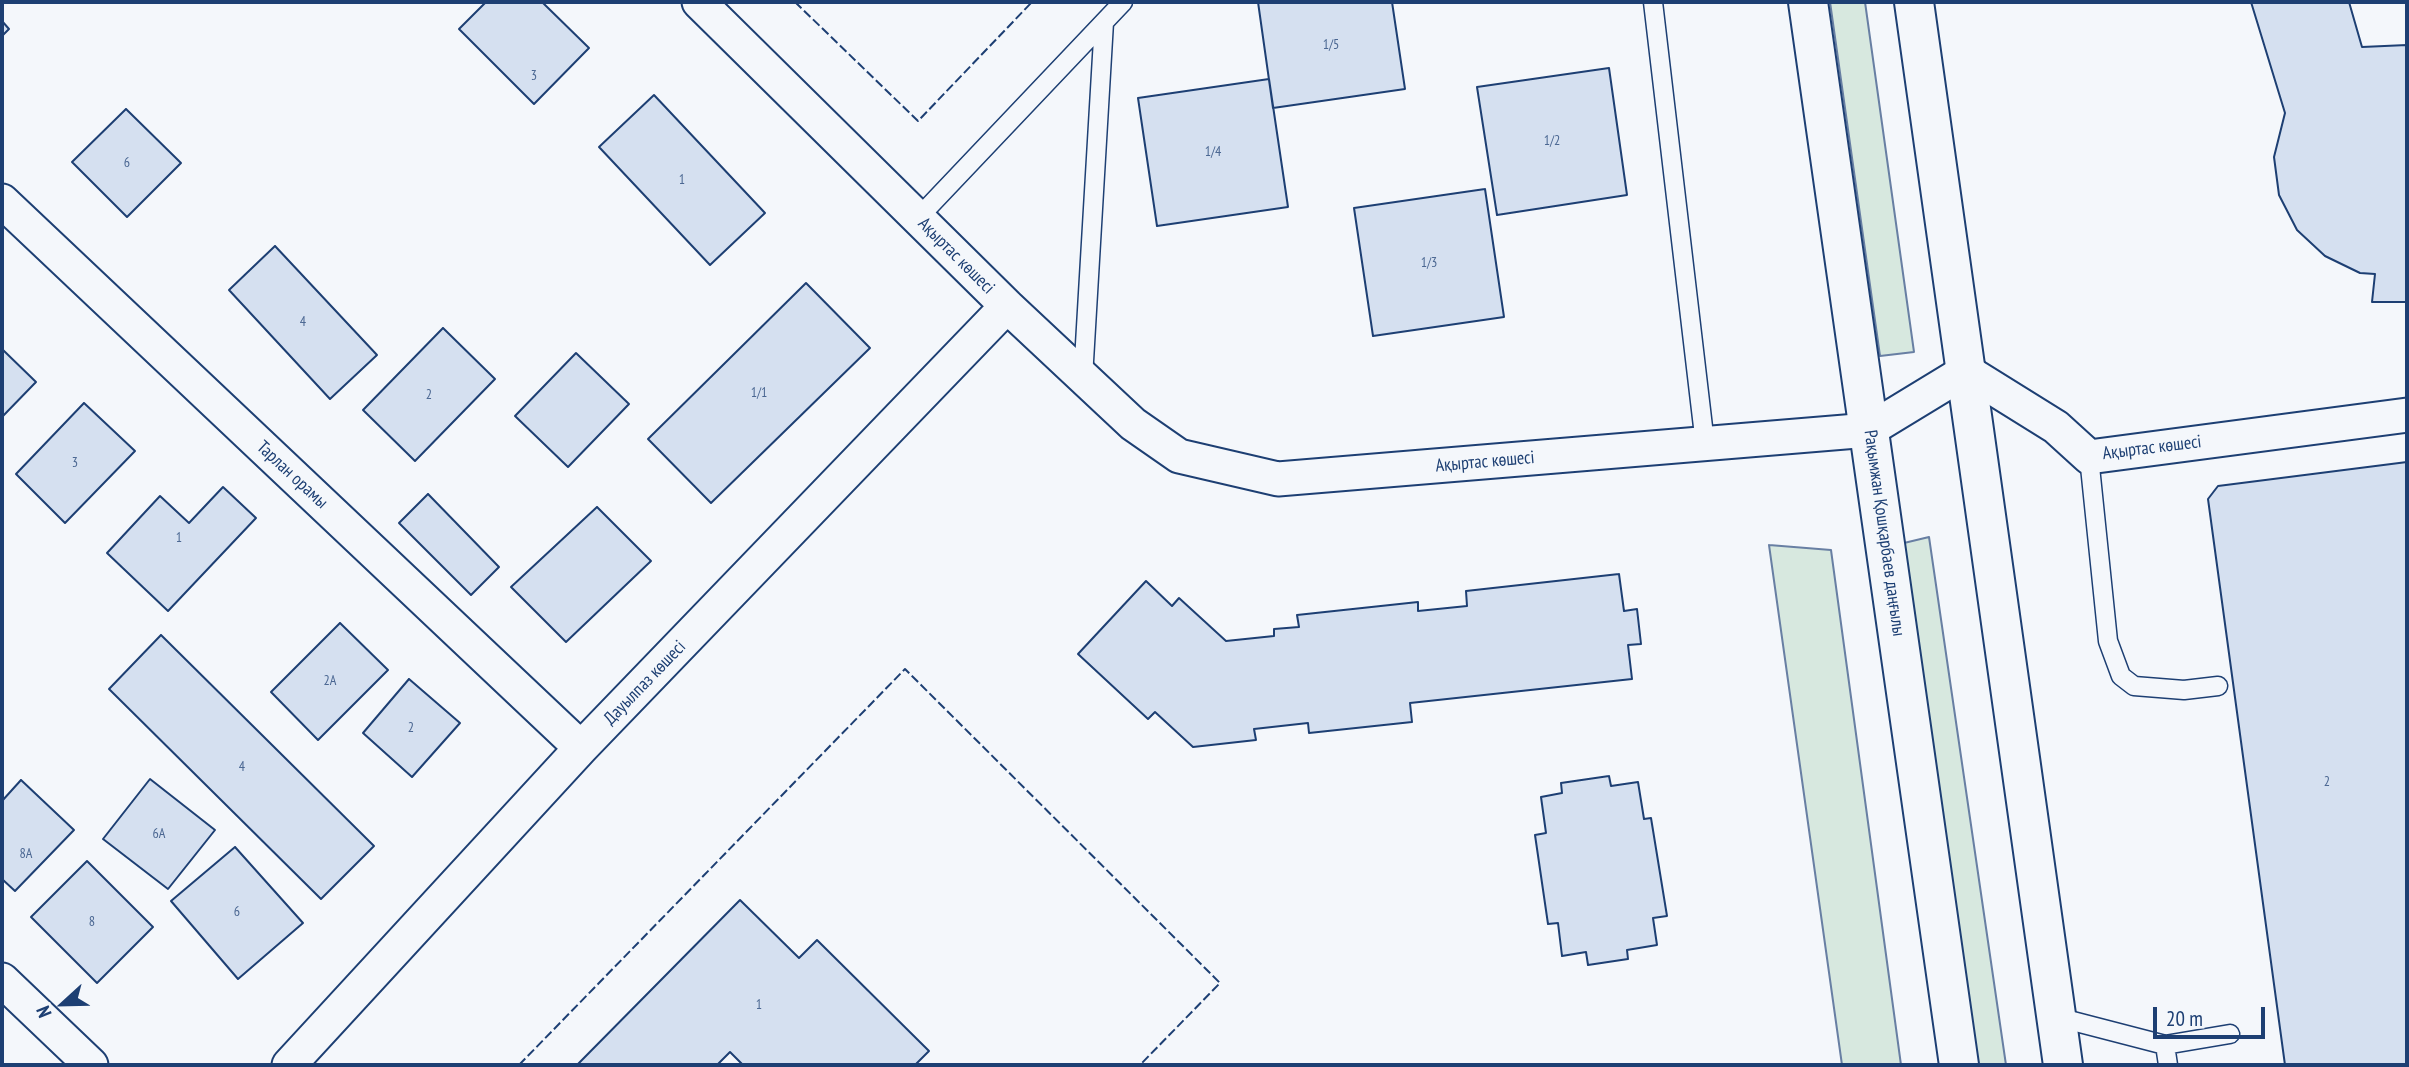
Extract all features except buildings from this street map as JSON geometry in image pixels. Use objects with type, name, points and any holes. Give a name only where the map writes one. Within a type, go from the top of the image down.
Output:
[{"type":"main road","name":"Рақымжан Қошқарбаев даңғылы","points":[[1808,2],[1959,1065]]},
{"type":"main road","points":[[1914,2],[2063,1065]]},
{"type":"street","name":"Ақыртас көшесі","points":[[699,2],[1007,306],[1133,424],[1179,456],[1278,479],[1869,430],[1966,370],[2056,427],[2089,457],[2407,415]]},
{"type":"street","name":"Тарлан орамы","points":[[2,201],[582,748]]},
{"type":"street","name":"Дауылпаз көшесі","points":[[289,1065],[582,748],[1007,306]]},
{"type":"street","points":[[2,980],[91,1065]]},
{"type":"lane","points":[[918,218],[1123,2]]},
{"type":"lane","points":[[1653,2],[1705,444]]},
{"type":"lane","points":[[1083,377],[1104,22]]},
{"type":"lane","points":[[2089,457],[2108,641],[2121,676],[2134,686],[2184,690],[2218,686]]},
{"type":"lane","points":[[2057,1017],[2165,1045],[2230,1034]]},
{"type":"lane","points":[[2165,1045],[2168,1065]]},
{"type":"shaded area","points":[[1830,2],[1865,2],[1914,352],[1880,356]]},
{"type":"shaded area","points":[[1929,537],[2006,1065],[1978,1065],[1904,543]]},
{"type":"shaded area","points":[[1769,545],[1831,550],[1901,1065],[1842,1065]]},
{"type":"fence","points":[[795,2],[918,121],[1032,2]]},
{"type":"fence","points":[[519,1065],[905,669],[1220,983],[1140,1065]]}]
